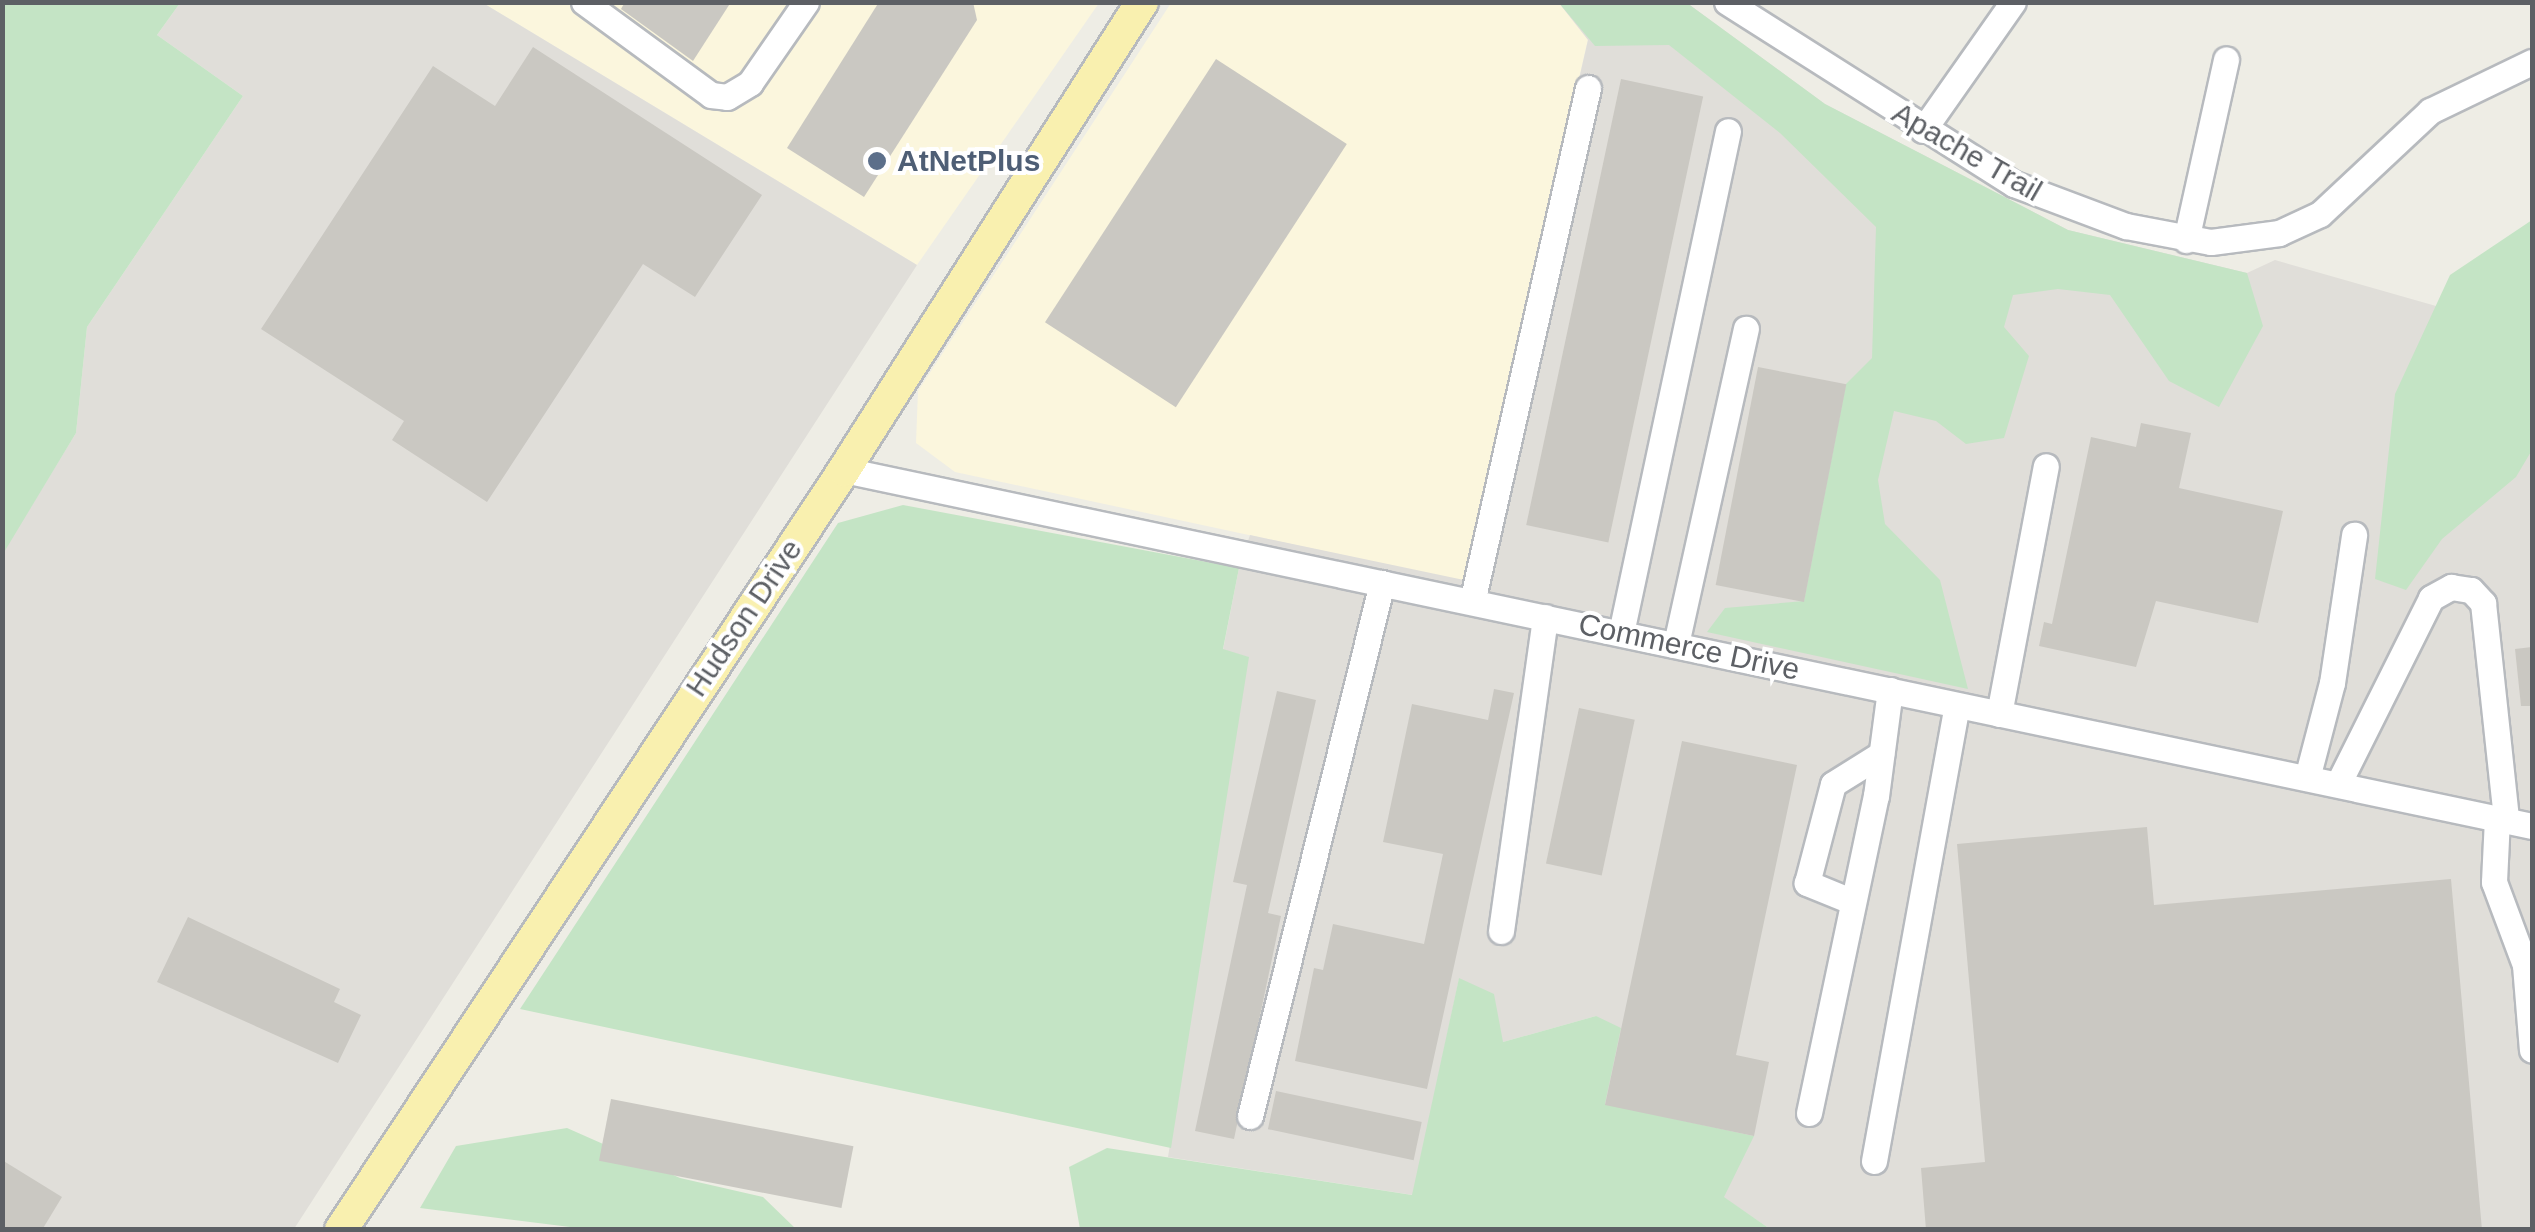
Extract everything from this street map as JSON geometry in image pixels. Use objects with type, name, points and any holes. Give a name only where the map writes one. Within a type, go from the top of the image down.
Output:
[{"type":"main road","name":"Hudson Drive","points":[[341,1230],[844,470],[1142,2]]},
{"type":"street","points":[[584,2],[711,95],[726,96],[750,83],[806,2]]},
{"type":"street","name":"Apache Trail","points":[[1727,2],[1923,130],[2069,208],[2186,240],[2257,238],[2310,219],[2430,111],[2532,62]]},
{"type":"street","points":[[1923,130],[2013,2]]},
{"type":"street","points":[[2186,240],[2226,58]]},
{"type":"street","points":[[1472,602],[1588,88]]},
{"type":"street","points":[[1622,633],[1728,131]]},
{"type":"street","points":[[1676,644],[1746,329]]},
{"type":"street","points":[[1999,714],[2046,466]]},
{"type":"street","name":"Commerce Drive","points":[[844,470],[2532,826]]},
{"type":"street","points":[[2307,778],[2332,684],[2354,535]]},
{"type":"street","points":[[1250,1116],[1382,583]]},
{"type":"street","points":[[2338,784],[2430,598],[2452,587],[2471,590],[2483,603],[2502,819],[2494,882],[2525,965],[2532,1050]]},
{"type":"street","points":[[1501,932],[1546,617]]},
{"type":"street","points":[[1808,1113],[1882,754],[1890,690]]},
{"type":"street","points":[[1874,1161],[1957,705]]},
{"type":"street","points":[[1851,901],[1807,883],[1833,784],[1882,754]]},
{"type":"shaded area","points":[[180,3],[483,3],[917,265],[294,1229],[3,1229],[2,554],[76,433],[87,327],[243,96],[157,35]]},
{"type":"shaded area","points":[[483,3],[1099,3],[917,265]]},
{"type":"shaded area","points":[[1171,3],[1559,3],[1588,39],[1464,581],[955,472],[916,443],[918,391]]},
{"type":"shaded area","points":[[1559,3],[1687,3],[1825,104],[2068,230],[2247,273],[2275,260],[2436,306],[2532,356],[2532,1229],[1770,1229],[1723,1197],[1753,1136],[1605,1105],[1596,1016],[1503,1042],[1459,979],[1413,1195],[1168,1157],[1248,657],[1223,650],[1239,568],[1250,535],[1464,580],[1588,40]]},
{"type":"green space","points":[[3,2],[180,3],[157,35],[243,96],[87,327],[76,433],[3,554]]},
{"type":"green space","points":[[1559,3],[1687,3],[1825,104],[2068,230],[2247,273],[2263,326],[2219,407],[2169,381],[2110,295],[2058,289],[2013,295],[2004,327],[2029,356],[2004,438],[1966,444],[1936,421],[1894,411],[1878,480],[1885,524],[1940,580],[1968,689],[1707,632],[1725,608],[1804,601],[1846,384],[1872,358],[1876,227],[1780,133],[1669,45],[1595,46]]},
{"type":"green space","points":[[2532,220],[2532,450],[2516,477],[2442,539],[2406,590],[2375,579],[2395,394],[2450,275]]},
{"type":"green space","points":[[903,505],[1239,568],[1223,649],[1249,657],[1171,1148],[520,1009],[838,523]]},
{"type":"green space","points":[[1459,978],[1494,994],[1503,1042],[1596,1016],[1621,1028],[1605,1104],[1754,1136],[1724,1197],[1770,1229],[1080,1229],[1069,1167],[1107,1148],[1412,1195]]},
{"type":"green space","points":[[567,1128],[680,1178],[763,1197],[796,1229],[586,1229],[420,1208],[456,1146]]},
{"type":"building","points":[[625,2],[731,2],[693,61],[621,9]]},
{"type":"building","points":[[879,2],[973,2],[977,20],[864,197],[787,148]]},
{"type":"building","points":[[533,47],[762,195],[695,297],[643,264],[487,502],[392,440],[404,421],[261,329],[433,66],[495,106]]},
{"type":"building","points":[[1216,59],[1347,144],[1176,407],[1045,322]]},
{"type":"building","points":[[1621,79],[1703,96],[1608,542],[1526,525]]},
{"type":"building","points":[[1758,367],[1846,384],[1804,602],[1716,585]]},
{"type":"building","points":[[2141,423],[2191,433],[2179,488],[2283,511],[2258,623],[2156,601],[2136,667],[2039,646],[2044,622],[2052,624],[2091,437],[2136,447]]},
{"type":"building","points":[[2532,647],[2532,706],[2521,706],[2515,649]]},
{"type":"building","points":[[1494,689],[1514,693],[1427,1089],[1295,1061],[1314,968],[1323,970],[1333,924],[1424,944],[1443,854],[1383,842],[1412,704],[1488,720]]},
{"type":"building","points":[[1277,691],[1316,700],[1268,913],[1281,916],[1234,1139],[1195,1131],[1247,885],[1233,882]]},
{"type":"building","points":[[1579,708],[1635,720],[1602,875],[1546,864]]},
{"type":"building","points":[[1682,741],[1797,765],[1736,1055],[1769,1062],[1754,1136],[1605,1105]]},
{"type":"building","points":[[2147,827],[2154,905],[2451,879],[2482,1230],[1926,1230],[1921,1168],[1985,1162],[1957,844]]},
{"type":"building","points":[[188,917],[340,989],[334,1002],[361,1015],[338,1063],[157,982]]},
{"type":"building","points":[[1276,1091],[1422,1122],[1414,1160],[1268,1129]]},
{"type":"building","points":[[611,1099],[853,1146],[841,1208],[599,1161]]},
{"type":"building","points":[[2,1160],[62,1197],[42,1230],[2,1230]]},
{"type":"place","name":"AtNetPlus","points":[[877,161]]}]
